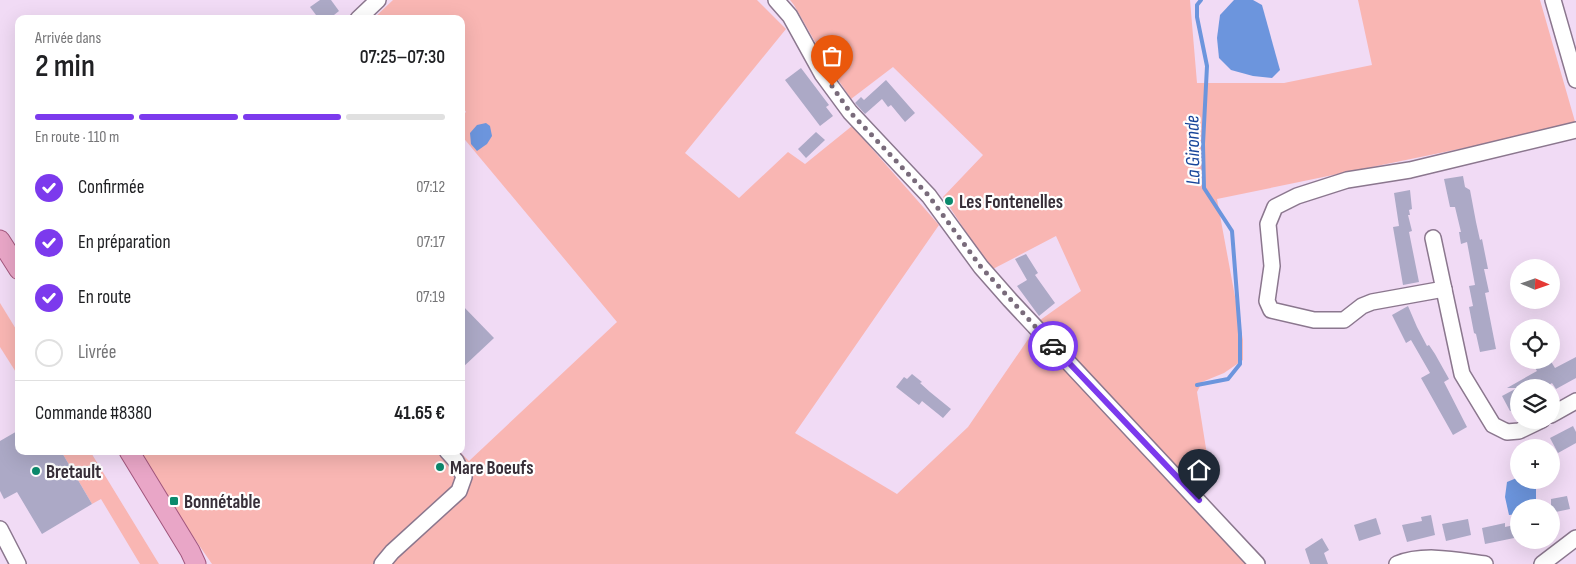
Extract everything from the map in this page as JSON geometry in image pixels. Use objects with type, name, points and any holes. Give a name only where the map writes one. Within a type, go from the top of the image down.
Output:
[{"type":"main road","points":[[0,240],[15,264]]},
{"type":"main road","points":[[132,455],[195,560]]},
{"type":"street","points":[[362,15],[378,0]]},
{"type":"street","points":[[776,0],[790,16],[822,74],[850,112],[929,196],[981,267],[1257,564]]},
{"type":"street","points":[[1553,0],[1576,80]]},
{"type":"street","points":[[1444,289],[1372,302],[1362,306],[1344,320],[1314,320],[1271,310],[1267,301],[1272,266],[1268,224],[1275,208],[1297,196],[1347,180],[1410,170],[1576,130]]},
{"type":"street","points":[[1433,238],[1462,374],[1493,425],[1507,432],[1523,429]]},
{"type":"street","points":[[1560,410],[1576,401]]},
{"type":"street","points":[[382,564],[392,552],[459,491],[464,477],[451,455]]},
{"type":"street","points":[[0,529],[18,564]]},
{"type":"street","points":[[1542,564],[1576,538]]},
{"type":"street","points":[[1397,564],[1412,559],[1444,558],[1485,564]]},
{"type":"shaded area","points":[[393,0],[757,0],[786,29],[685,153],[739,198],[788,152],[805,164],[852,126],[939,225],[795,433],[897,494],[968,427],[1031,335],[1172,482],[1246,564],[212,564],[137,455],[463,455],[469,461],[617,322],[465,140],[465,15],[377,15]]},
{"type":"shaded area","points":[[790,0],[1190,0],[1197,83],[1284,83],[1372,65],[1358,0],[1540,0],[1576,125],[1217,199],[1243,340],[1243,360],[1224,373],[1202,382],[1197,392],[1208,461],[1184,475],[1036,323],[1081,291],[1056,236],[991,270],[943,197],[983,155],[893,67],[851,99],[827,63]]},
{"type":"shaded area","points":[[0,303],[15,327],[15,371],[0,347]]},
{"type":"shaded area","points":[[63,455],[92,455],[159,564],[140,564],[101,499],[92,504]]},
{"type":"water","points":[[1234,0],[1253,0],[1262,5],[1280,70],[1272,78],[1253,76],[1231,70],[1219,58],[1217,38],[1220,15]]},
{"type":"water","points":[[486,123],[490,126],[492,136],[487,144],[477,151],[471,144],[470,133],[477,125]]},
{"type":"water","points":[[1510,481],[1510,489],[1536,489],[1536,499],[1510,499],[1509,515],[1505,497],[1507,482]]},
{"type":"building","points":[[320,0],[331,0],[339,11],[334,15],[316,15],[310,7]]},
{"type":"building","points":[[801,68],[829,105],[826,107],[833,116],[820,126],[785,80]]},
{"type":"building","points":[[886,80],[915,113],[905,122],[891,105],[888,107],[882,99],[865,114],[855,103],[861,97],[864,100]]},
{"type":"building","points":[[816,132],[825,140],[806,158],[798,149]]},
{"type":"building","points":[[1463,176],[1465,187],[1470,190],[1488,269],[1484,269],[1489,292],[1485,293],[1496,349],[1480,352],[1469,307],[1473,306],[1469,286],[1475,285],[1467,242],[1461,244],[1459,232],[1461,232],[1455,207],[1450,207],[1444,179]]},
{"type":"building","points":[[1410,190],[1412,209],[1409,210],[1410,215],[1408,215],[1412,231],[1409,232],[1419,282],[1403,285],[1393,227],[1399,226],[1394,193]]},
{"type":"building","points":[[1026,254],[1038,273],[1035,275],[1055,303],[1039,316],[1017,286],[1027,280],[1015,259]]},
{"type":"building","points":[[1408,306],[1427,346],[1429,345],[1435,354],[1449,379],[1444,382],[1467,427],[1453,435],[1421,378],[1430,373],[1411,340],[1406,343],[1392,315]]},
{"type":"building","points":[[465,308],[494,338],[465,365]]},
{"type":"building","points":[[1576,357],[1576,378],[1560,387],[1560,379],[1523,379],[1537,371],[1536,369],[1560,369],[1560,365]]},
{"type":"building","points":[[912,374],[951,409],[943,418],[922,401],[919,405],[896,387],[904,377],[907,379]]},
{"type":"building","points":[[1510,392],[1510,411],[1502,396]]},
{"type":"building","points":[[1573,426],[1576,432],[1576,443],[1560,452],[1560,439],[1550,438]]},
{"type":"building","name":"Bretault","points":[[15,432],[15,455],[63,455],[92,504],[42,534],[17,492],[4,499],[0,491],[0,441]]},
{"type":"building","points":[[1567,496],[1570,509],[1560,511],[1560,499],[1551,499]]},
{"type":"building","points":[[1431,515],[1435,535],[1407,542],[1402,525],[1422,521],[1421,517]]},
{"type":"building","points":[[1376,518],[1381,534],[1359,541],[1354,525]]},
{"type":"building","points":[[1468,519],[1471,535],[1446,541],[1442,524]]},
{"type":"building","points":[[1505,523],[1505,527],[1510,526],[1510,539],[1485,544],[1482,528]]},
{"type":"building","points":[[1322,538],[1329,550],[1324,553],[1328,564],[1310,564],[1305,549]]},
{"type":"waterway","name":"La Gironde","points":[[1197,385],[1228,379],[1240,364],[1240,334],[1232,231],[1204,188],[1203,144],[1207,66],[1197,17],[1197,5],[1201,0]]},
{"type":"way so far","points":[[832,86],[850,112],[929,196],[981,267],[1053,346]]},
{"type":"place","name":"Les Fontenelles","points":[[949,201]]},
{"type":"place","name":"Mare Boeufs","points":[[440,467]]},
{"type":"place","name":"Bretault","points":[[36,471]]},
{"type":"place","name":"Bonnétable","points":[[174,501]]},
{"type":"route","points":[[1053,346],[1199,500]]}]
